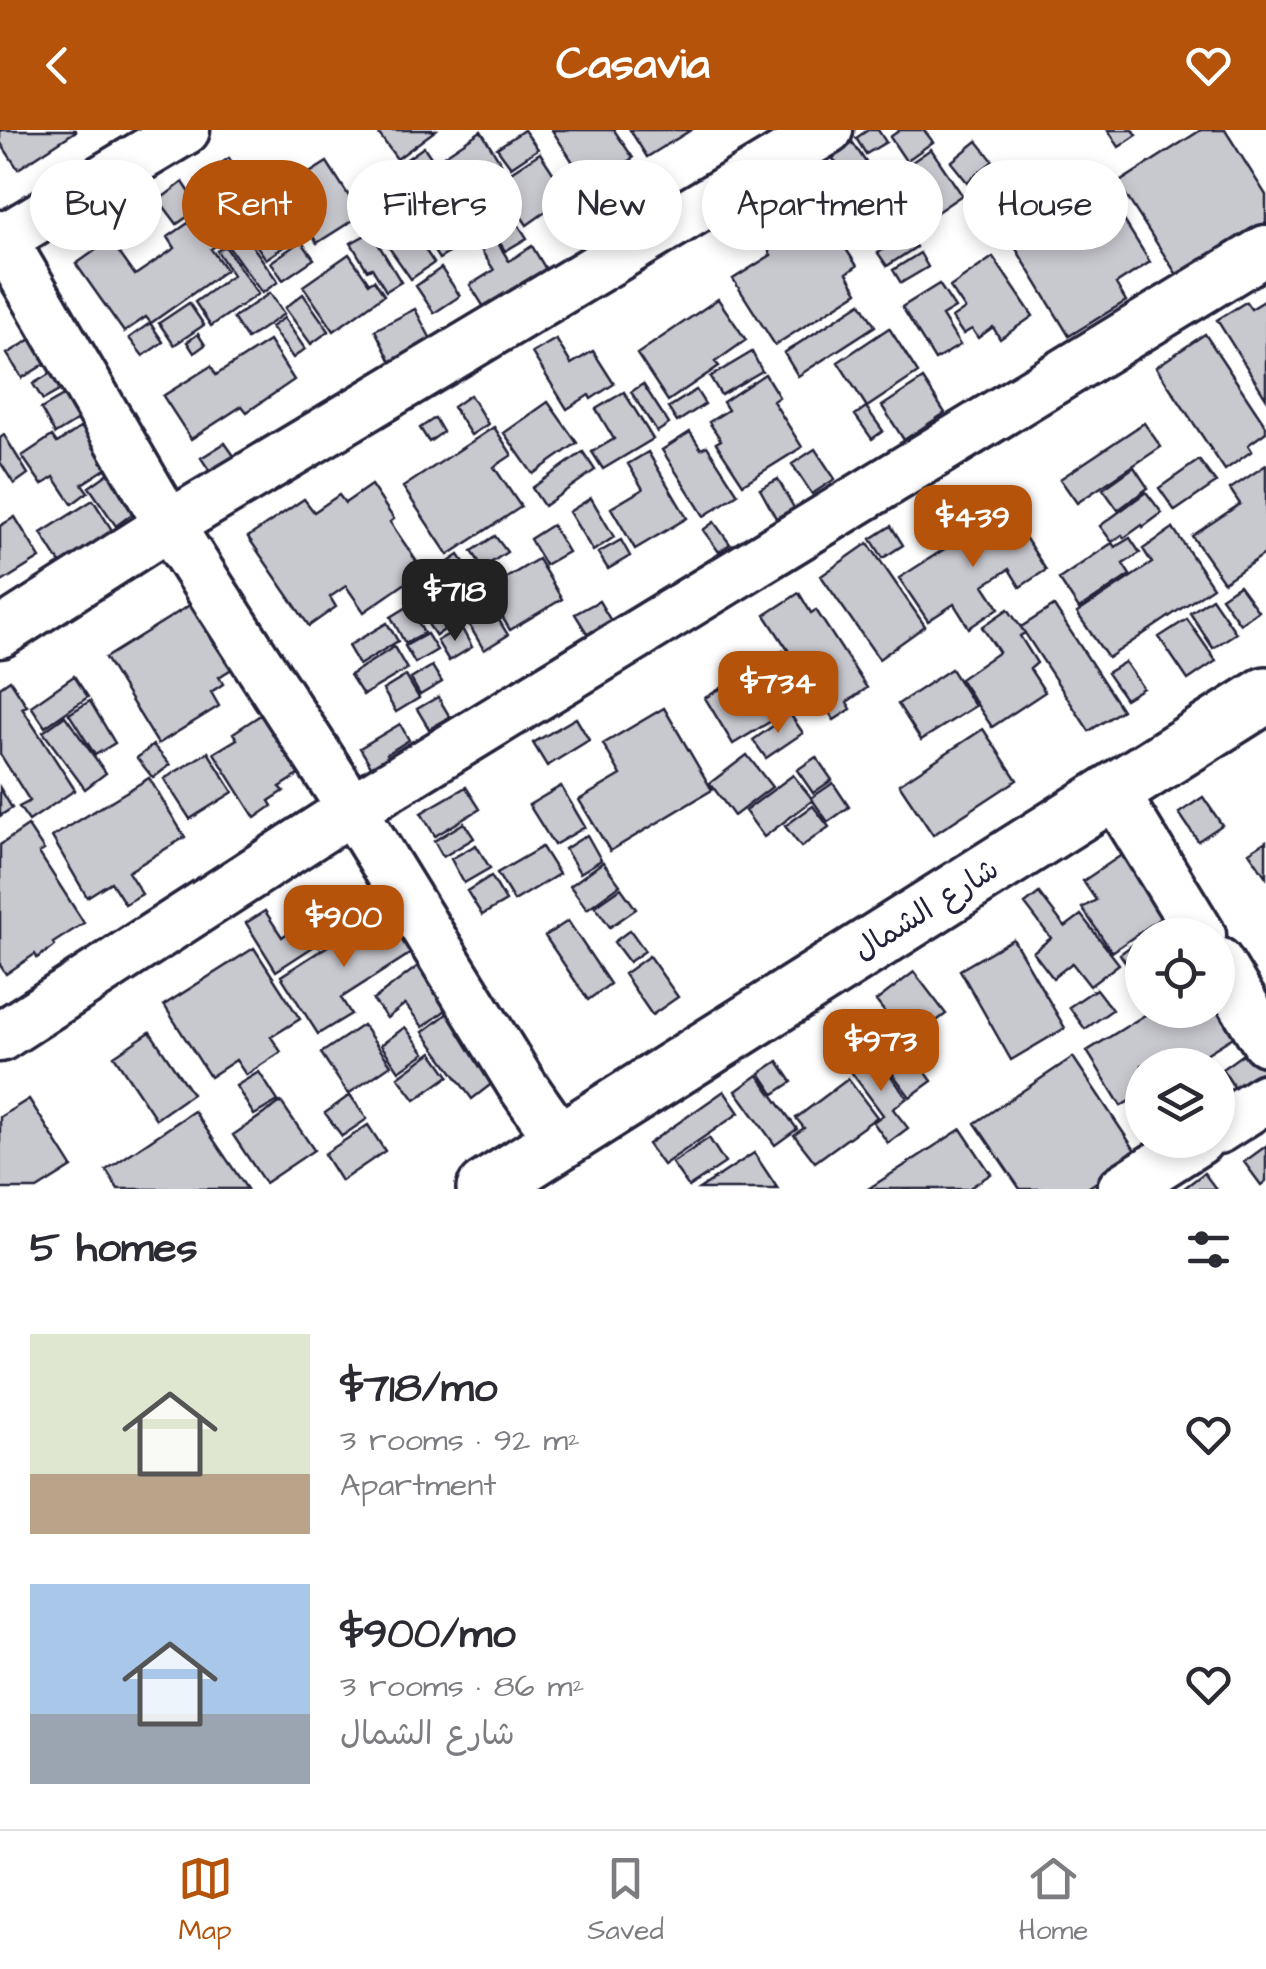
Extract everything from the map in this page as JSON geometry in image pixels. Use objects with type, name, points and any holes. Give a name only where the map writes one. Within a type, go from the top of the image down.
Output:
[{"type":"street","points":[[186,130],[1,238],[170,525],[561,1141]]},
{"type":"street","points":[[0,633],[170,525],[828,130]]},
{"type":"street","points":[[0,1036],[352,809],[1266,250]]},
{"type":"street","name":"شارع الشمال","points":[[485,1189],[1266,695]]},
{"type":"street","points":[[1113,791],[1191,918]]},
{"type":"street","points":[[1235,990],[1266,1041]]},
{"type":"street","points":[[1235,1117],[1266,1098]]},
{"type":"street","points":[[1122,1189],[1171,1158]]},
{"type":"building","points":[[0,130],[76,131],[18,169],[0,142]]},
{"type":"building","points":[[376,130],[436,130],[397,159]]},
{"type":"building","points":[[524,130],[538,149],[522,160],[506,160],[497,148]]},
{"type":"building","points":[[552,130],[614,130],[633,158],[630,160],[571,160]]},
{"type":"building","points":[[630,130],[691,130],[647,157]]},
{"type":"building","points":[[868,130],[878,130],[886,142],[866,154],[856,138]]},
{"type":"building","points":[[900,130],[924,130],[933,142],[905,160],[890,137]]},
{"type":"building","points":[[1108,130],[1133,130],[1137,135],[1119,147]]},
{"type":"building","points":[[1201,130],[1225,130],[1266,195],[1266,223],[1179,278],[1128,199],[1128,177]]},
{"type":"building","points":[[481,131],[499,160],[444,160],[442,157]]},
{"type":"building","points":[[977,141],[992,160],[963,160],[963,177],[951,162]]},
{"type":"building","points":[[853,143],[864,160],[834,160],[832,157]]},
{"type":"building","points":[[424,147],[433,160],[405,160]]},
{"type":"building","points":[[931,149],[938,160],[915,160]]},
{"type":"building","points":[[540,153],[545,160],[542,214],[527,225],[522,218],[522,165]]},
{"type":"building","points":[[327,162],[347,193],[347,224],[327,237]]},
{"type":"building","points":[[943,167],[962,195],[943,208]]},
{"type":"building","points":[[182,183],[182,221],[177,224],[162,204],[162,198]]},
{"type":"building","points":[[182,227],[182,250],[212,250],[226,270],[151,323],[146,317],[124,332],[76,264],[96,250],[117,250],[135,275],[175,248],[168,237]]},
{"type":"building","points":[[1128,227],[1150,262],[1116,284],[1126,301],[1069,336],[1017,250],[1128,250]]},
{"type":"building","points":[[532,246],[550,276],[489,315],[470,285],[494,270],[481,250],[502,250],[509,261]]},
{"type":"building","points":[[228,250],[258,294],[211,326],[195,302],[233,275],[217,251]]},
{"type":"building","points":[[231,250],[255,250],[278,282],[262,293]]},
{"type":"building","points":[[260,250],[279,250],[266,259]]},
{"type":"building","points":[[288,250],[308,250],[314,259],[283,280],[271,262]]},
{"type":"building","points":[[355,250],[382,250],[401,282],[386,291],[372,268],[367,270]]},
{"type":"building","points":[[391,250],[425,250],[434,263],[411,279]]},
{"type":"building","points":[[433,250],[453,250],[439,259]]},
{"type":"building","points":[[768,250],[847,250],[857,266],[847,273],[858,292],[775,345],[733,279],[771,255]]},
{"type":"building","points":[[883,250],[911,250],[887,266],[878,253]]},
{"type":"building","points":[[920,253],[928,267],[901,283],[893,270]]},
{"type":"building","points":[[349,254],[369,283],[374,280],[384,295],[334,331],[303,286]]},
{"type":"building","points":[[993,257],[1033,316],[1000,339],[993,327],[978,338],[972,329],[963,334],[952,318],[965,309],[950,287]]},
{"type":"building","points":[[441,268],[460,296],[434,313],[416,286]]},
{"type":"building","points":[[939,284],[955,308],[942,316],[960,345],[935,360],[902,307]]},
{"type":"building","points":[[270,293],[284,314],[247,339],[233,318]]},
{"type":"building","points":[[303,294],[329,331],[311,344],[285,308]]},
{"type":"building","points":[[718,299],[746,340],[715,362],[719,366],[668,401],[637,354]]},
{"type":"building","points":[[1266,300],[1266,398],[1217,320],[1246,302],[1251,309]]},
{"type":"building","points":[[189,303],[204,325],[174,345],[159,323]]},
{"type":"building","points":[[861,303],[875,326],[798,376],[784,353]]},
{"type":"building","points":[[415,309],[434,345],[393,366],[375,330]]},
{"type":"building","points":[[284,318],[305,349],[293,358],[271,327]]},
{"type":"building","points":[[150,323],[163,342],[143,356],[129,338]]},
{"type":"building","points":[[889,328],[918,373],[867,407],[838,362]]},
{"type":"building","points":[[198,334],[205,345],[194,353],[187,342]]},
{"type":"building","points":[[1205,334],[1266,426],[1266,432],[1248,445],[1252,451],[1225,470],[1156,367]]},
{"type":"building","points":[[33,338],[48,362],[22,378],[7,354]]},
{"type":"building","points":[[556,339],[571,364],[593,351],[614,384],[567,409],[532,353]]},
{"type":"building","points":[[269,341],[294,380],[247,412],[242,406],[191,439],[163,396],[211,366],[216,375]]},
{"type":"building","points":[[752,352],[762,371],[721,395],[710,377]]},
{"type":"building","points":[[56,370],[66,387],[43,400],[33,384]]},
{"type":"building","points":[[765,374],[779,397],[773,401],[802,447],[743,484],[716,443],[721,440],[709,422],[728,410],[723,402]]},
{"type":"building","points":[[923,379],[945,413],[904,440],[882,406]]},
{"type":"building","points":[[643,384],[669,424],[657,432],[631,392]]},
{"type":"building","points":[[696,390],[705,404],[677,422],[668,408]]},
{"type":"building","points":[[72,391],[86,415],[55,434],[41,409]]},
{"type":"building","points":[[624,392],[653,439],[603,469],[592,452],[614,439],[596,409]]},
{"type":"building","points":[[470,395],[488,424],[471,435],[453,407]]},
{"type":"building","points":[[548,402],[577,443],[533,474],[504,433]]},
{"type":"building","points":[[866,407],[883,431],[872,439],[855,415]]},
{"type":"building","points":[[435,418],[443,432],[429,442],[420,428]]},
{"type":"building","points":[[1144,423],[1161,447],[1077,503],[1060,479]]},
{"type":"building","points":[[86,424],[113,464],[82,484],[88,492],[72,504],[54,477],[42,485],[22,456],[52,436],[57,443]]},
{"type":"building","points":[[494,427],[512,455],[494,467],[521,507],[448,555],[403,487]]},
{"type":"building","points":[[690,432],[701,449],[707,446],[738,494],[704,516],[662,450]]},
{"type":"building","points":[[4,435],[28,474],[14,484],[0,462],[0,438]]},
{"type":"building","points":[[225,443],[239,463],[215,479],[201,458]]},
{"type":"building","points":[[815,449],[835,479],[812,494],[792,464]]},
{"type":"building","points":[[583,452],[595,470],[544,506],[532,488]]},
{"type":"building","points":[[648,452],[687,518],[635,549],[611,508],[643,489],[628,464]]},
{"type":"building","points":[[1199,460],[1216,483],[1175,511],[1159,488]]},
{"type":"building","points":[[1266,465],[1266,553],[1224,582],[1192,536],[1240,504],[1230,489]]},
{"type":"building","points":[[1134,467],[1148,488],[1118,510],[1103,489]]},
{"type":"building","points":[[113,470],[140,508],[116,526],[89,487]]},
{"type":"building","points":[[778,479],[794,508],[776,518],[760,489]]},
{"type":"building","points":[[371,485],[423,571],[364,612],[346,586],[330,597],[336,607],[309,626],[248,537],[304,499],[314,512],[339,495],[345,503]]},
{"type":"building","points":[[943,490],[954,507],[928,524],[917,507]]},
{"type":"building","points":[[1146,492],[1162,513],[1112,542],[1100,526]]},
{"type":"building","points":[[591,498],[614,537],[593,551],[569,512]]},
{"type":"building","points":[[93,500],[117,538],[65,571],[41,533]]},
{"type":"building","points":[[1007,509],[1046,570],[1020,587],[1009,569],[984,585],[999,608],[969,628],[954,604],[928,621],[899,578]]},
{"type":"building","points":[[15,517],[40,558],[0,583],[0,526]]},
{"type":"building","points":[[714,522],[730,544],[719,552],[703,530]]},
{"type":"building","points":[[552,525],[568,552],[545,565],[530,539]]},
{"type":"building","points":[[891,526],[903,545],[883,558],[871,539]]},
{"type":"building","points":[[1173,528],[1213,587],[1108,658],[1077,613],[1152,563],[1143,549]]},
{"type":"building","points":[[495,536],[507,552],[483,568],[472,551]]},
{"type":"building","points":[[1130,538],[1140,553],[1123,564],[1130,575],[1079,609],[1059,579],[1112,543],[1115,547]]},
{"type":"building","points":[[621,540],[630,556],[608,569],[598,553]]},
{"type":"building","points":[[868,543],[925,626],[879,659],[821,576]]},
{"type":"building","points":[[459,555],[470,571],[451,585],[440,568]]},
{"type":"building","points":[[538,559],[562,599],[510,630],[486,590]]},
{"type":"building","points":[[1239,585],[1258,611],[1240,624],[1221,597]]},
{"type":"building","points":[[432,587],[456,621],[436,636],[412,600]]},
{"type":"building","points":[[799,593],[811,613],[816,610],[867,688],[847,702],[851,709],[834,720],[765,615]]},
{"type":"building","points":[[483,594],[508,635],[484,650],[459,608]]},
{"type":"building","points":[[201,598],[241,663],[219,677],[223,684],[211,692],[219,706],[158,744],[105,658]]},
{"type":"building","points":[[1212,598],[1236,633],[1213,648],[1190,613]]},
{"type":"building","points":[[599,601],[611,621],[588,635],[575,614]]},
{"type":"building","points":[[409,606],[424,633],[405,643],[391,617]]},
{"type":"building","points":[[1054,606],[1122,710],[1089,731],[1021,627]]},
{"type":"building","points":[[1008,609],[1025,633],[1020,636],[1037,663],[1030,669],[1045,692],[992,727],[960,679],[999,652],[982,627]]},
{"type":"building","points":[[1187,619],[1216,661],[1188,680],[1159,637]]},
{"type":"building","points":[[387,623],[398,641],[359,665],[348,646]]},
{"type":"building","points":[[461,627],[472,647],[449,661],[437,641]]},
{"type":"building","points":[[427,634],[437,650],[415,663],[405,646]]},
{"type":"building","points":[[394,647],[407,669],[363,695],[350,675]]},
{"type":"building","points":[[783,651],[811,697],[733,744],[705,698]]},
{"type":"building","points":[[1125,662],[1143,688],[1125,699],[1107,673]]},
{"type":"building","points":[[432,666],[442,682],[420,695],[411,679]]},
{"type":"building","points":[[951,669],[975,706],[921,740],[898,704]]},
{"type":"building","points":[[74,676],[88,697],[45,727],[31,706]]},
{"type":"building","points":[[406,676],[419,698],[396,712],[383,690]]},
{"type":"building","points":[[10,680],[27,706],[22,708],[75,790],[29,821],[19,807],[30,801],[0,754],[0,687]]},
{"type":"building","points":[[438,697],[450,717],[429,729],[417,709]]},
{"type":"building","points":[[90,701],[115,743],[95,755],[69,714]]},
{"type":"building","points":[[664,708],[712,790],[610,851],[579,800],[621,775],[603,744]]},
{"type":"building","points":[[265,712],[300,774],[280,787],[284,791],[269,801],[272,806],[255,818],[214,753],[237,739],[233,733]]},
{"type":"building","points":[[790,714],[803,733],[766,758],[753,740]]},
{"type":"building","points":[[65,716],[106,773],[85,789],[43,732]]},
{"type":"building","points":[[576,718],[589,740],[547,766],[533,743]]},
{"type":"building","points":[[400,724],[409,740],[387,754],[394,766],[377,776],[360,748]]},
{"type":"building","points":[[983,729],[1017,780],[933,835],[899,784]]},
{"type":"building","points":[[153,745],[170,765],[153,778],[137,758]]},
{"type":"building","points":[[208,752],[233,792],[190,819],[164,779]]},
{"type":"building","points":[[747,755],[772,787],[734,816],[710,783]]},
{"type":"building","points":[[816,757],[832,780],[813,793],[797,770]]},
{"type":"building","points":[[793,775],[813,800],[764,837],[745,811]]},
{"type":"building","points":[[149,778],[185,837],[128,872],[142,894],[125,904],[111,882],[87,897],[52,837]]},
{"type":"building","points":[[833,783],[849,807],[828,822],[811,798]]},
{"type":"building","points":[[561,786],[585,827],[554,845],[529,805]]},
{"type":"building","points":[[466,787],[480,809],[435,836],[421,813]]},
{"type":"building","points":[[0,788],[12,808],[0,816]]},
{"type":"building","points":[[1203,797],[1222,825],[1198,841],[1179,813]]},
{"type":"building","points":[[813,806],[829,827],[801,847],[785,826]]},
{"type":"building","points":[[464,823],[474,838],[443,857],[434,841]]},
{"type":"building","points":[[28,826],[44,850],[39,853],[84,923],[37,958],[35,954],[6,974],[0,965],[0,845]]},
{"type":"building","points":[[587,835],[601,860],[580,873],[565,849]]},
{"type":"building","points":[[1266,841],[1266,877],[1249,852]]},
{"type":"building","points":[[476,845],[490,868],[464,883],[451,859]]},
{"type":"building","points":[[542,847],[559,874],[514,901],[497,873]]},
{"type":"building","points":[[1132,848],[1169,912],[1160,918],[1125,918],[1125,943],[1112,952],[1082,908],[1096,900],[1083,881]]},
{"type":"building","points":[[603,862],[620,885],[587,909],[570,886]]},
{"type":"building","points":[[491,876],[506,901],[482,915],[467,891]]},
{"type":"building","points":[[621,888],[636,909],[610,927],[595,906]]},
{"type":"building","points":[[1039,893],[1065,927],[1081,915],[1119,964],[1090,986],[1072,963],[1053,978],[1033,952],[1051,938],[1025,904]]},
{"type":"building","points":[[384,910],[411,953],[341,998],[351,1014],[318,1034],[281,976]]},
{"type":"building","points":[[265,911],[282,937],[299,925],[313,947],[276,971],[246,923]]},
{"type":"building","points":[[319,912],[335,934],[319,947],[303,925]]},
{"type":"building","points":[[568,921],[610,984],[588,1000],[545,936]]},
{"type":"building","points":[[630,930],[645,951],[629,962],[614,942]]},
{"type":"building","points":[[1013,939],[1065,1028],[1011,1060],[960,970]]},
{"type":"building","points":[[254,948],[300,1019],[271,1037],[281,1052],[246,1075],[236,1060],[210,1077],[164,1005]]},
{"type":"building","points":[[649,956],[678,997],[652,1015],[624,974]]},
{"type":"building","points":[[418,966],[450,1007],[423,1027],[405,1004],[387,1018],[373,1000]]},
{"type":"building","points":[[914,972],[946,1014],[908,1042],[876,1001]]},
{"type":"building","points":[[1096,989],[1112,1010],[1085,1029],[1069,1007]]},
{"type":"building","points":[[448,1013],[498,1079],[472,1099],[423,1032]]},
{"type":"building","points":[[1235,1017],[1243,1031],[1216,1048],[1125,1048],[1125,1104],[1121,1106],[1087,1051],[1125,1027],[1235,1028]]},
{"type":"building","points":[[363,1025],[391,1065],[348,1094],[321,1053]]},
{"type":"building","points":[[405,1027],[425,1053],[399,1071],[381,1045]]},
{"type":"building","points":[[150,1032],[192,1094],[156,1119],[114,1056]]},
{"type":"building","points":[[1250,1049],[1265,1071],[1236,1090],[1235,1060]]},
{"type":"building","points":[[873,1051],[907,1098],[893,1109],[908,1128],[888,1143],[873,1122],[883,1115],[849,1069]]},
{"type":"building","points":[[432,1052],[449,1076],[415,1100],[398,1077]]},
{"type":"building","points":[[914,1056],[932,1081],[910,1097],[892,1073]]},
{"type":"building","points":[[1073,1057],[1125,1135],[1125,1158],[1133,1158],[1086,1189],[1020,1189],[975,1123]]},
{"type":"building","points":[[778,1061],[792,1082],[774,1094],[760,1073]]},
{"type":"building","points":[[259,1072],[278,1101],[254,1115],[236,1086]]},
{"type":"building","points":[[758,1075],[797,1129],[775,1145],[736,1091]]},
{"type":"building","points":[[848,1079],[877,1117],[815,1162],[794,1135],[804,1128],[796,1118]]},
{"type":"building","points":[[724,1091],[739,1113],[663,1165],[648,1144]]},
{"type":"building","points":[[350,1095],[367,1119],[342,1136],[325,1113]]},
{"type":"building","points":[[29,1099],[72,1167],[37,1189],[0,1189],[0,1117]]},
{"type":"building","points":[[281,1102],[314,1150],[265,1183],[233,1135]]},
{"type":"building","points":[[194,1111],[247,1189],[118,1189],[106,1170]]},
{"type":"building","points":[[368,1125],[385,1151],[341,1181],[324,1154]]},
{"type":"building","points":[[961,1129],[991,1174],[968,1189],[868,1189]]},
{"type":"building","points":[[709,1138],[725,1163],[689,1187],[672,1163]]},
{"type":"building","points":[[1266,1146],[1266,1181],[1261,1185],[1244,1162]]},
{"type":"building","points":[[754,1153],[778,1189],[699,1189]]},
{"type":"building","points":[[1204,1173],[1216,1189],[1183,1189]]}]
